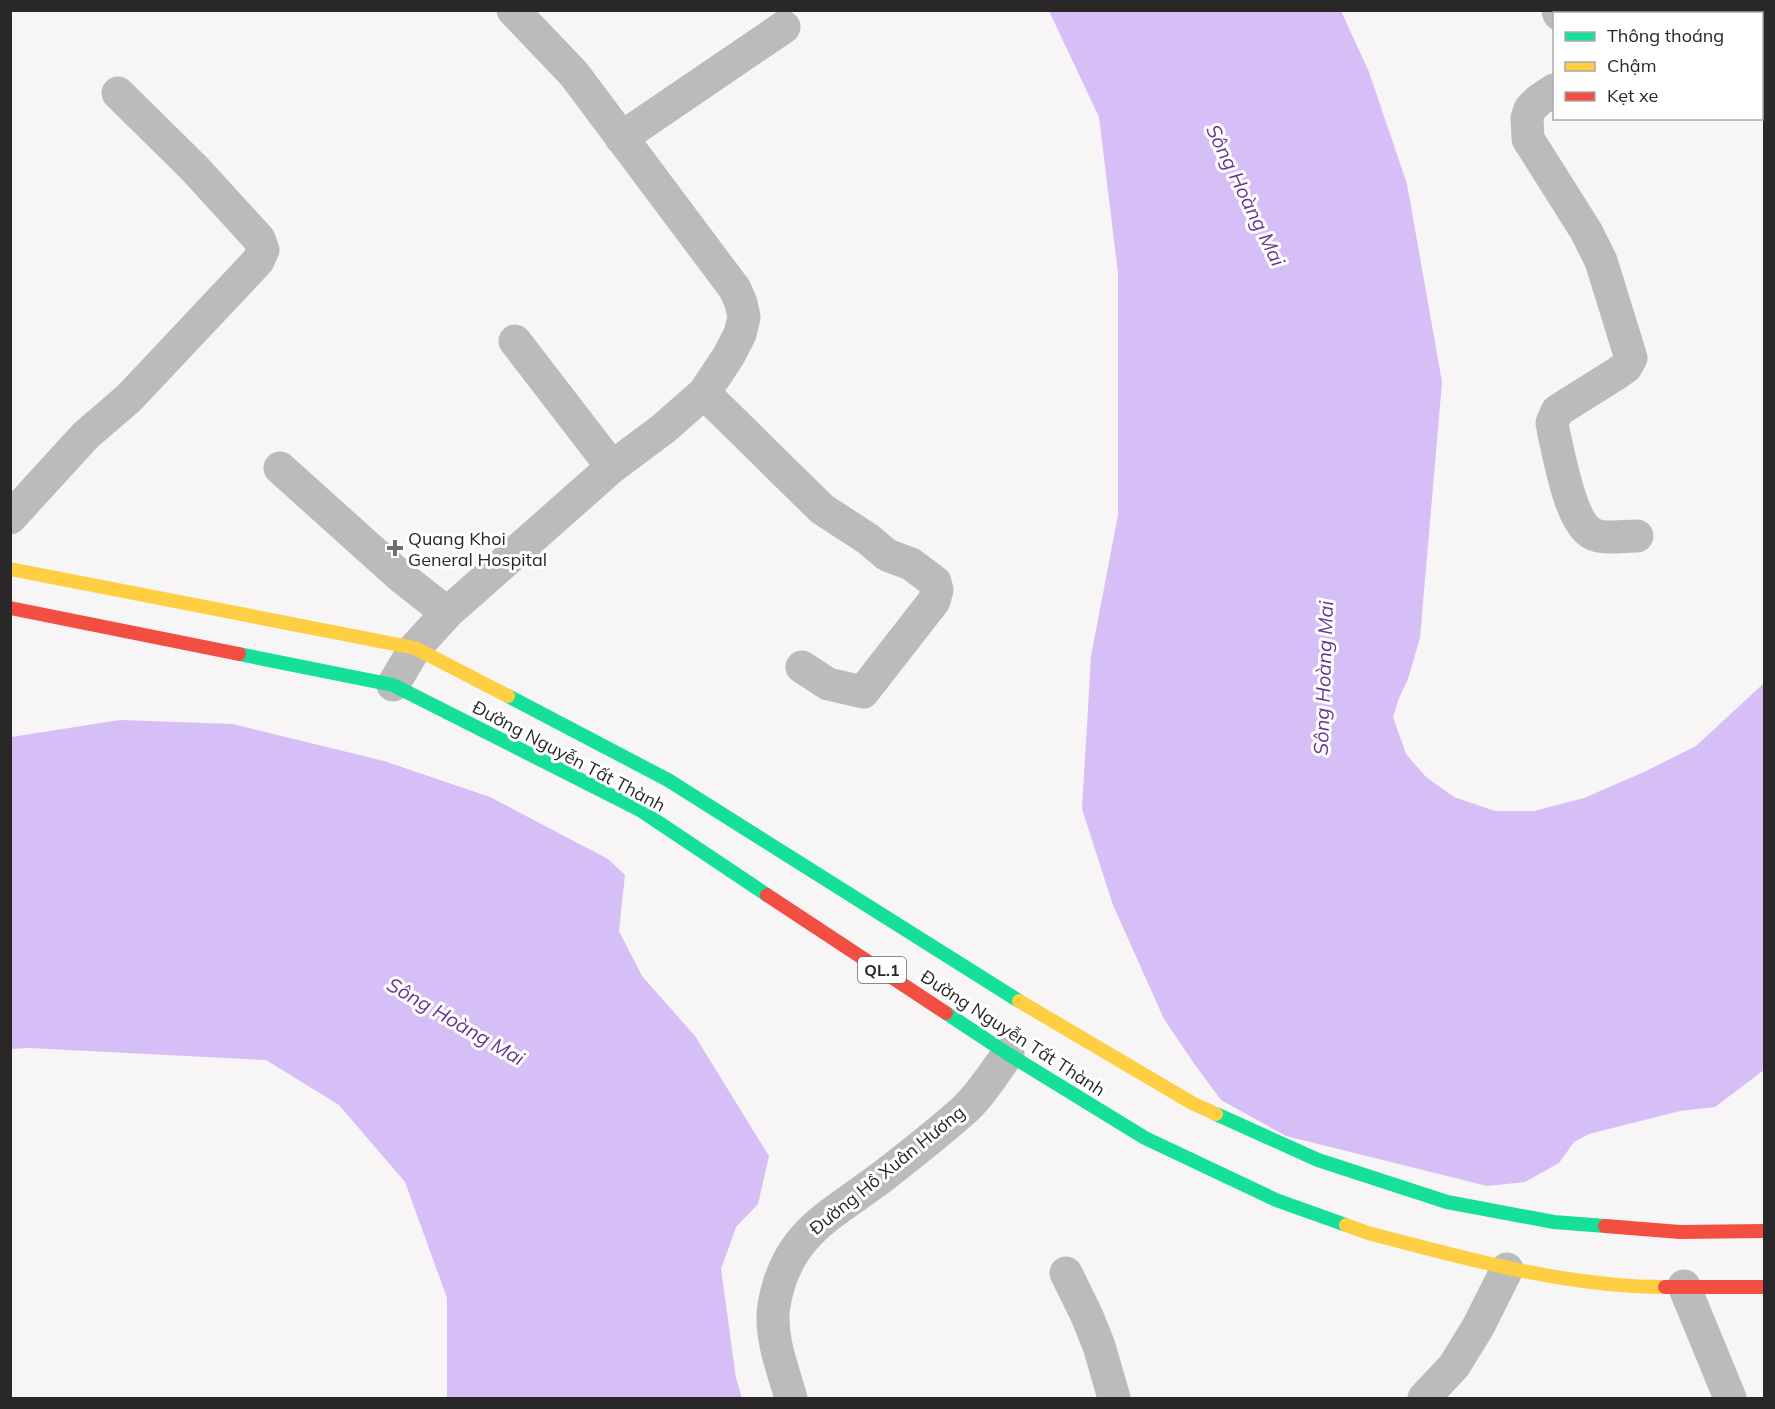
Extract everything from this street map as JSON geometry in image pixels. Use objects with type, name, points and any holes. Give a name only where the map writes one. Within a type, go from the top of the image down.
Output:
[{"type":"highway","name":"Đường Nguyễn Tất Thành","points":[[10,568],[415,648],[668,780],[1037,1013],[1192,1102],[1318,1160],[1447,1202],[1554,1222],[1680,1232],[1764,1231]]},
{"type":"highway","name":"Đường Nguyễn Tất Thành","points":[[10,608],[393,685],[640,810],[1008,1054],[1145,1138],[1276,1200],[1368,1233],[1507,1269],[1635,1287],[1764,1287]]},
{"type":"street","points":[[393,685],[415,648],[447,613],[612,468],[663,429],[704,393],[728,357],[740,334],[744,317],[735,289],[574,74],[513,10]]},
{"type":"street","points":[[621,138],[784,27]]},
{"type":"street","points":[[1553,91],[1530,109],[1527,118],[1528,139],[1586,231],[1601,261],[1631,358],[1626,367],[1557,411],[1552,423],[1554,434],[1578,520],[1591,534],[1604,537],[1637,536]]},
{"type":"street","points":[[10,518],[86,435],[129,398],[258,261],[263,250],[259,239],[195,169],[118,93]]},
{"type":"street","points":[[514,341],[612,468]]},
{"type":"street","points":[[704,393],[822,509],[868,539],[887,555],[911,564],[935,582],[937,590],[934,601],[863,692],[828,684],[802,668]]},
{"type":"street","points":[[280,468],[399,575],[447,613]]},
{"type":"street","name":"Đường Hồ Xuân Hương","points":[[791,1398],[774,1325],[774,1307],[780,1280],[790,1258],[820,1221],[882,1177],[965,1109],[1008,1054]]},
{"type":"street","points":[[1424,1398],[1454,1366],[1478,1327],[1507,1269]]},
{"type":"street","points":[[1066,1273],[1099,1346],[1114,1398]]},
{"type":"street","points":[[1684,1286],[1730,1398]]},
{"type":"water","name":"Sông Hoàng Mai","points":[[1049,11],[1341,11],[1369,72],[1407,184],[1442,382],[1420,638],[1408,679],[1393,717],[1406,754],[1426,777],[1454,797],[1495,811],[1534,811],[1584,798],[1696,746],[1764,683],[1764,1070],[1715,1107],[1680,1111],[1589,1134],[1574,1142],[1559,1163],[1525,1182],[1487,1186],[1286,1136],[1221,1100],[1164,1019],[1113,905],[1082,809],[1091,656],[1118,515],[1118,273],[1099,117]]},
{"type":"water","name":"Sông Hoàng Mai","points":[[120,720],[233,724],[384,761],[490,797],[608,859],[625,875],[619,931],[642,976],[695,1036],[769,1156],[758,1204],[736,1227],[721,1269],[736,1378],[742,1398],[447,1398],[447,1298],[405,1182],[339,1105],[266,1060],[11,1049],[11,737]]},
{"type":"traffic: fast","points":[[239,654],[393,685],[640,810],[767,895]]},
{"type":"traffic: fast","points":[[508,696],[668,780],[1019,1001]]},
{"type":"traffic: fast","points":[[946,1013],[1145,1138],[1276,1200],[1346,1225]]},
{"type":"traffic: fast","points":[[1216,1114],[1318,1160],[1447,1202],[1554,1222],[1605,1226]]},
{"type":"traffic: slow","points":[[10,569],[415,648],[508,696]]},
{"type":"traffic: slow","points":[[1019,1001],[1192,1103],[1216,1114]]},
{"type":"traffic: slow","points":[[1346,1225],[1441,1252],[1552,1277],[1627,1286],[1665,1287]]},
{"type":"traffic: jam","points":[[10,608],[239,654]]},
{"type":"traffic: jam","points":[[767,895],[946,1013]]},
{"type":"traffic: jam","points":[[1605,1226],[1680,1232],[1764,1231]]},
{"type":"traffic: jam","points":[[1665,1287],[1764,1287]]},
{"type":"place","name":"Quang Khoi General Hospital","points":[[395,548]]}]
